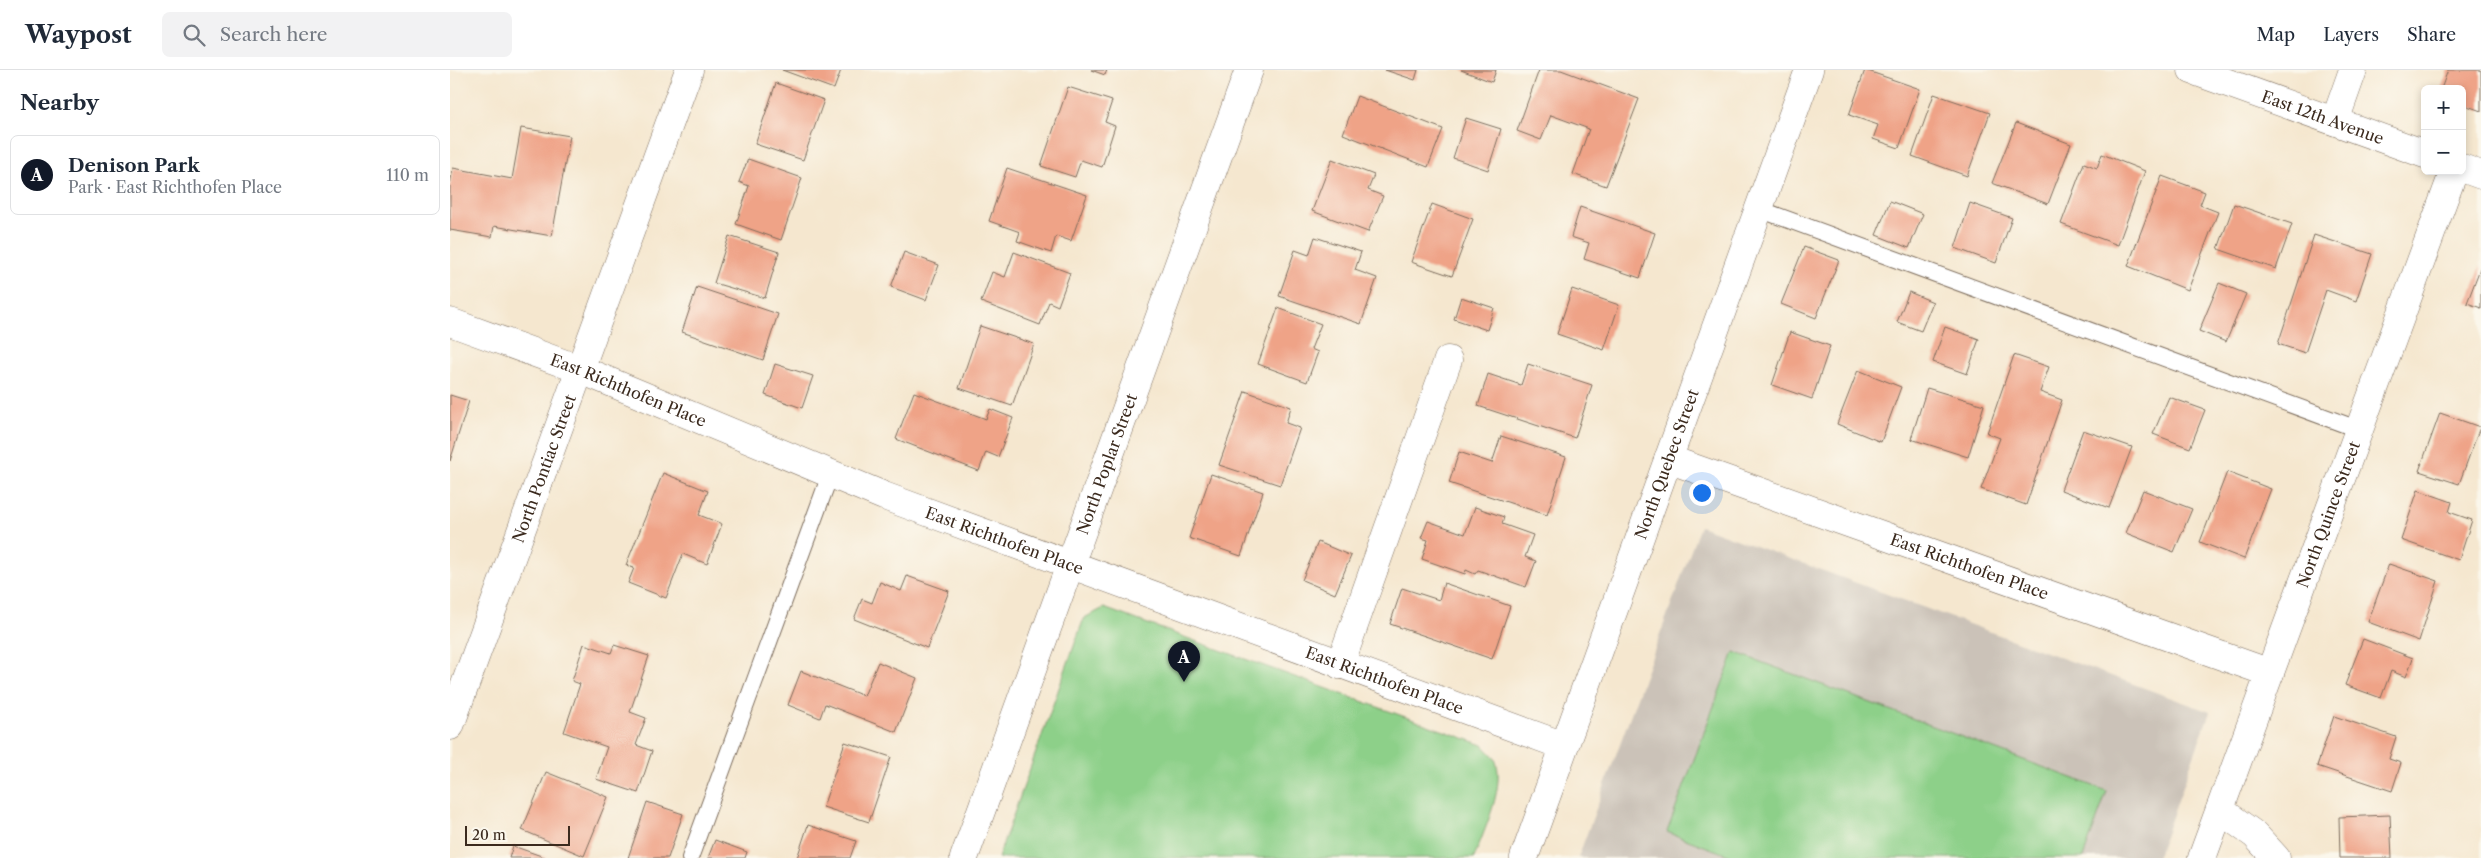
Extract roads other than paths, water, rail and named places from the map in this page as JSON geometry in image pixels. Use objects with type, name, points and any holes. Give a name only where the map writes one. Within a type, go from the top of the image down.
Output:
[{"type":"street","name":"North Pontiac Street","points":[[450,726],[689,70]]},
{"type":"street","name":"North Poplar Street","points":[[964,858],[1249,70]]},
{"type":"street","name":"North Quebec Street","points":[[1524,858],[1809,70]]},
{"type":"street","name":"East 12th Avenue","points":[[2192,70],[2421,153]]},
{"type":"street","points":[[2334,121],[2353,70]]},
{"type":"street","points":[[2466,169],[2481,175]]},
{"type":"street","name":"North Quince Street","points":[[2202,858],[2453,175]]},
{"type":"street","name":"East Richthofen Place","points":[[450,322],[579,369],[830,475],[1340,665],[1564,746]]},
{"type":"street","points":[[1340,665],[1448,360]]},
{"type":"street","name":"East Richthofen Place","points":[[1668,459],[2270,673]]},
{"type":"street","points":[[2220,810],[2255,835],[2276,858]]},
{"type":"lane","points":[[1759,209],[2360,430]]},
{"type":"lane","points":[[690,858],[830,475]]},
{"type":"place","name":"Denison Park","points":[[1184,682]]}]
